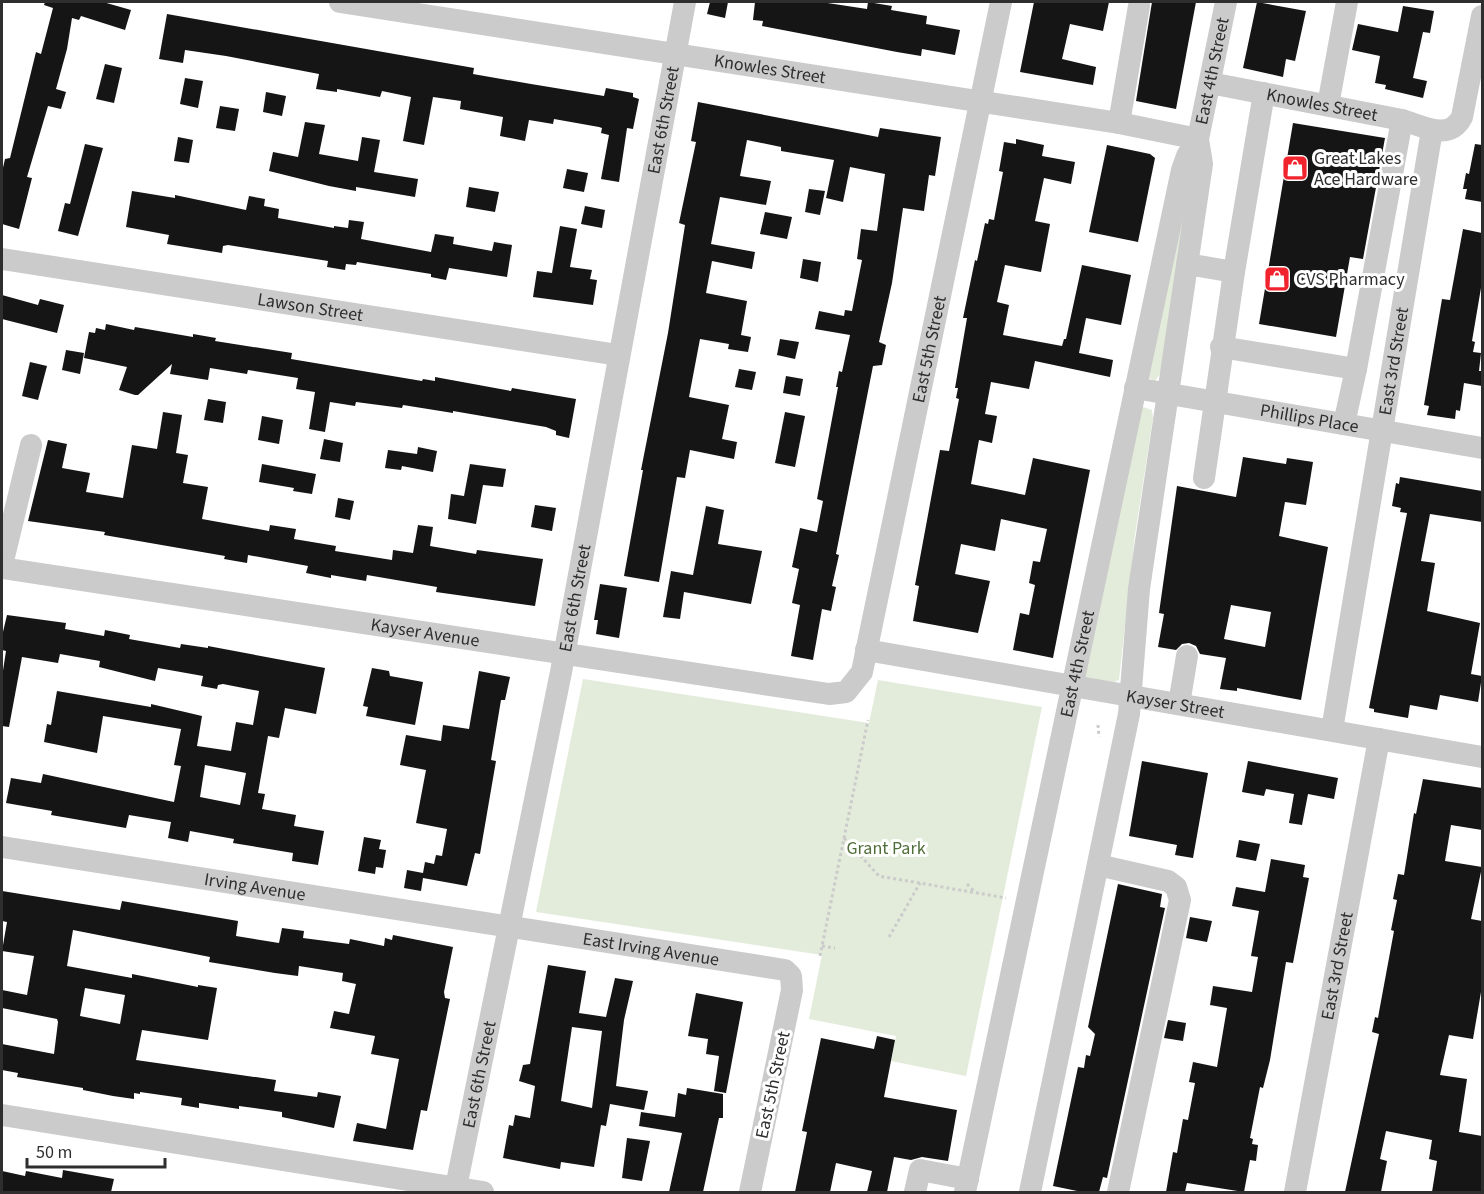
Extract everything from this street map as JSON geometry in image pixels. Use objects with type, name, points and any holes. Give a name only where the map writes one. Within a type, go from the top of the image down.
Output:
[{"type":"street","name":"Knowles Street","points":[[340,2],[402,6],[674,54],[1119,123],[1198,139]]},
{"type":"street","name":"East 6th Street","points":[[456,1190],[564,654],[685,2]]},
{"type":"street","name":"East 5th Street","points":[[846,692],[862,672],[1001,2]]},
{"type":"street","name":"East 4th Street","points":[[966,1186],[1182,170],[1187,156],[1198,139],[1226,2]]},
{"type":"street","points":[[1328,105],[1347,2]]},
{"type":"street","points":[[1119,123],[1139,6]]},
{"type":"street","points":[[1432,130],[1448,130],[1457,127],[1462,117],[1482,16]]},
{"type":"street","name":"Knowles Street","points":[[1210,83],[1402,120],[1432,130]]},
{"type":"street","points":[[1204,478],[1216,401],[1221,347],[1264,93]]},
{"type":"street","points":[[1344,424],[1402,120]]},
{"type":"street","name":"East 3rd Street","points":[[1332,730],[1432,130]]},
{"type":"street","name":"East 4th Street","points":[[1035,1192],[1125,735],[1139,589],[1202,164],[1198,139]]},
{"type":"street","name":"Lawson Street","points":[[2,259],[618,355]]},
{"type":"street","points":[[1187,264],[1234,272]]},
{"type":"street","points":[[1221,347],[1356,369]]},
{"type":"street","name":"Phillips Place","points":[[1135,388],[1482,448]]},
{"type":"street","points":[[2,567],[31,445]]},
{"type":"street","name":"Kayser Avenue","points":[[2,567],[829,694],[846,692]]},
{"type":"street","name":"Kayser Street","points":[[866,650],[1482,757]]},
{"type":"street","points":[[1179,704],[1187,656]]},
{"type":"street","name":"East 3rd Street","points":[[1294,1192],[1379,739]]},
{"type":"street","name":"Irving Avenue","points":[[2,847],[510,926]]},
{"type":"street","points":[[1098,865],[1168,880],[1176,887],[1180,900],[1118,1192]]},
{"type":"street","name":"East Irving Avenue","points":[[510,926],[777,967],[791,976]]},
{"type":"street","name":"East 5th Street","points":[[750,1192],[788,1010],[791,976]]},
{"type":"street","points":[[2,1115],[456,1190],[483,1192]]},
{"type":"street","points":[[915,1192],[920,1170],[966,1186]]},
{"type":"path","points":[[820,956],[868,720]]},
{"type":"path","points":[[1098,724],[1099,737]]},
{"type":"path","points":[[844,838],[879,876],[1006,898]]},
{"type":"path","points":[[889,937],[921,883]]},
{"type":"path","points":[[967,884],[976,893]]},
{"type":"path","points":[[822,946],[835,948]]},
{"type":"green space","points":[[1195,162],[1160,374],[1155,381],[1147,377]]},
{"type":"green space","points":[[1140,408],[1152,410],[1153,418],[1135,535],[1119,680],[1114,682],[1085,678]]},
{"type":"green space","name":"Grant Park","points":[[583,679],[869,723],[878,680],[1042,707],[966,1076],[891,1061],[896,1036],[809,1019],[822,955],[536,912]]},
{"type":"building","points":[[45,2],[103,2],[131,10],[125,30],[81,16],[79,20],[72,18],[67,49],[56,89],[66,92],[61,109],[48,106],[27,177],[32,178],[19,229],[2,224],[2,172],[5,159],[10,158],[36,52],[41,54],[53,8],[44,5]]},
{"type":"building","points":[[710,2],[728,2],[725,18],[707,14]]},
{"type":"building","points":[[755,2],[821,2],[867,9],[868,2],[892,6],[891,10],[927,16],[926,24],[960,30],[955,55],[922,49],[921,56],[762,26],[763,21],[753,20]]},
{"type":"building","points":[[1034,2],[1109,2],[1103,31],[1070,24],[1062,59],[1096,67],[1093,85],[1020,72]]},
{"type":"building","points":[[1152,2],[1196,2],[1176,109],[1136,101]]},
{"type":"building","points":[[1257,2],[1306,11],[1295,61],[1286,59],[1283,77],[1243,68]]},
{"type":"building","points":[[1403,6],[1434,11],[1430,33],[1423,32],[1413,78],[1427,81],[1423,98],[1385,89],[1386,85],[1375,83],[1380,56],[1352,50],[1358,24],[1398,32]]},
{"type":"building","points":[[167,14],[474,68],[473,74],[531,84],[604,96],[606,88],[633,93],[633,97],[639,99],[633,129],[627,128],[619,182],[601,179],[609,135],[601,133],[602,128],[599,127],[554,119],[553,124],[529,120],[525,141],[500,136],[503,117],[460,109],[461,101],[433,97],[424,145],[403,141],[411,97],[382,91],[380,97],[337,89],[337,92],[316,89],[319,74],[226,56],[185,50],[183,63],[159,59]]},
{"type":"building","points":[[105,64],[122,68],[114,103],[96,99]]},
{"type":"building","points":[[185,78],[203,81],[198,108],[180,104]]},
{"type":"building","points":[[266,92],[286,96],[282,116],[263,112]]},
{"type":"building","points":[[698,102],[878,137],[880,128],[941,137],[935,176],[929,175],[924,211],[903,208],[892,283],[879,342],[886,345],[882,365],[873,366],[836,554],[839,555],[832,586],[836,587],[831,611],[822,609],[813,660],[791,656],[800,605],[792,603],[799,569],[792,567],[800,528],[817,532],[823,501],[817,499],[839,371],[842,372],[850,335],[815,329],[819,311],[844,316],[845,310],[852,311],[862,260],[857,259],[861,229],[877,231],[885,174],[850,167],[843,202],[826,198],[834,160],[781,151],[781,147],[747,140],[740,176],[771,181],[766,205],[720,197],[711,244],[755,252],[752,269],[712,261],[706,293],[747,301],[741,335],[751,337],[748,352],[728,349],[729,344],[700,339],[689,397],[729,405],[722,439],[737,442],[734,459],[690,450],[685,478],[677,477],[659,582],[624,576],[685,225],[679,223],[696,142],[691,141]]},
{"type":"building","points":[[220,106],[239,109],[235,131],[216,128]]},
{"type":"building","points":[[305,122],[325,125],[319,154],[358,161],[362,137],[380,140],[374,172],[418,179],[415,197],[356,187],[356,191],[269,171],[273,152],[298,157]]},
{"type":"building","points":[[1293,123],[1385,138],[1363,259],[1350,257],[1336,337],[1259,324]]},
{"type":"building","points":[[178,137],[193,140],[189,163],[174,161]]},
{"type":"building","points":[[1016,139],[1044,145],[1042,156],[1075,162],[1071,184],[1044,178],[1035,221],[1050,224],[1041,272],[1005,265],[997,302],[1009,305],[1003,335],[1062,346],[1066,339],[1082,265],[1131,275],[1121,325],[1086,318],[1079,353],[1113,360],[1110,377],[1035,361],[1029,389],[991,382],[985,414],[997,416],[992,443],[979,440],[971,484],[1025,495],[1033,458],[1090,470],[1053,658],[1013,650],[1020,613],[1029,615],[1035,585],[1029,583],[1033,561],[1040,562],[1047,529],[1001,519],[995,551],[961,544],[955,574],[990,581],[978,633],[913,621],[919,586],[915,585],[940,450],[949,451],[959,399],[956,398],[958,388],[955,388],[967,318],[963,318],[975,260],[977,261],[985,223],[988,224],[989,219],[994,220],[1003,172],[999,171],[1004,142],[1016,144]]},
{"type":"building","points":[[85,144],[103,148],[78,236],[58,231],[65,203],[70,204]]},
{"type":"building","points":[[1475,144],[1482,145],[1482,202],[1465,199],[1467,189],[1463,189],[1466,173],[1469,174]]},
{"type":"building","points":[[1107,145],[1150,154],[1155,158],[1138,242],[1089,232]]},
{"type":"building","points":[[567,169],[588,173],[584,192],[563,188]]},
{"type":"building","points":[[469,187],[499,192],[495,212],[466,207]]},
{"type":"building","points":[[809,189],[825,191],[820,215],[805,212]]},
{"type":"building","points":[[132,191],[175,198],[175,195],[246,210],[249,196],[265,199],[264,206],[279,209],[278,218],[334,228],[334,226],[348,228],[349,220],[364,222],[361,239],[431,252],[435,234],[454,237],[453,244],[492,251],[494,242],[512,245],[507,277],[449,268],[446,280],[431,277],[431,274],[357,262],[356,265],[346,264],[345,270],[327,267],[328,261],[228,245],[223,246],[222,253],[167,244],[169,235],[126,227]]},
{"type":"building","points":[[585,206],[605,210],[602,228],[581,224]]},
{"type":"building","points":[[765,212],[792,217],[787,239],[760,234]]},
{"type":"building","points":[[560,226],[577,229],[570,267],[592,270],[590,279],[597,280],[593,305],[533,297],[537,271],[552,273]]},
{"type":"building","points":[[1463,229],[1482,233],[1482,282],[1472,341],[1475,342],[1473,352],[1481,353],[1479,371],[1482,371],[1482,386],[1464,383],[1460,411],[1456,410],[1455,419],[1427,415],[1429,406],[1424,405],[1442,299],[1450,300]]},
{"type":"building","points":[[803,259],[821,262],[818,282],[800,278]]},
{"type":"building","points":[[2,295],[38,305],[40,299],[64,305],[57,333],[2,319]]},
{"type":"building","points":[[106,324],[134,330],[135,327],[193,337],[193,334],[216,338],[215,341],[292,353],[291,359],[422,381],[423,379],[435,381],[435,377],[511,391],[512,388],[576,399],[569,438],[556,435],[556,431],[546,427],[453,411],[453,413],[403,405],[402,408],[356,402],[355,406],[330,402],[325,432],[309,429],[315,392],[296,389],[298,378],[248,370],[247,374],[210,368],[208,380],[170,374],[172,364],[138,395],[135,395],[119,390],[127,367],[84,358],[89,332],[95,333],[96,328],[105,330]]},
{"type":"building","points":[[780,339],[799,342],[795,359],[777,355]]},
{"type":"building","points":[[66,350],[84,353],[80,374],[62,370]]},
{"type":"building","points":[[30,362],[47,366],[38,400],[22,396]]},
{"type":"building","points":[[739,369],[756,372],[752,390],[735,387]]},
{"type":"building","points":[[786,376],[803,379],[800,396],[783,393]]},
{"type":"building","points":[[208,399],[226,402],[223,423],[204,420]]},
{"type":"building","points":[[163,412],[182,415],[176,453],[188,455],[183,483],[208,487],[202,519],[269,531],[270,525],[296,529],[294,539],[336,546],[335,551],[392,560],[393,550],[413,553],[418,525],[433,527],[430,546],[476,554],[477,550],[543,559],[535,606],[436,592],[437,587],[367,575],[366,581],[331,575],[331,578],[306,573],[308,566],[248,555],[247,563],[224,559],[225,556],[104,535],[105,532],[28,521],[48,440],[67,444],[62,468],[90,473],[86,492],[123,498],[132,445],[157,449]]},
{"type":"building","points":[[785,412],[805,416],[795,467],[775,463]]},
{"type":"building","points":[[262,416],[283,420],[279,444],[258,440]]},
{"type":"building","points":[[324,439],[343,443],[340,462],[320,459]]},
{"type":"building","points":[[418,447],[437,451],[433,472],[402,466],[401,470],[385,468],[388,450],[417,454]]},
{"type":"building","points":[[1243,457],[1286,464],[1287,458],[1313,462],[1306,505],[1285,502],[1279,536],[1328,547],[1301,700],[1237,688],[1237,691],[1220,689],[1226,658],[1200,654],[1196,646],[1189,643],[1182,644],[1176,650],[1158,647],[1164,614],[1159,613],[1177,486],[1236,497]],"holes":[[[1231,605],[1271,612],[1265,647],[1224,639]]]},
{"type":"building","points":[[262,464],[316,474],[312,494],[293,491],[294,488],[259,482]]},
{"type":"building","points":[[470,464],[506,469],[503,487],[483,485],[476,524],[448,519],[451,494],[464,496]]},
{"type":"building","points":[[1400,477],[1482,491],[1482,522],[1430,514],[1421,561],[1435,563],[1427,611],[1480,623],[1471,674],[1482,676],[1478,702],[1440,695],[1437,710],[1410,705],[1408,718],[1374,712],[1374,709],[1369,708],[1407,513],[1400,512],[1401,508],[1392,506],[1396,483],[1399,484]]},
{"type":"building","points":[[338,498],[354,501],[350,520],[335,517]]},
{"type":"building","points":[[535,505],[556,508],[552,531],[531,527]]},
{"type":"building","points":[[706,506],[724,510],[718,544],[762,551],[751,604],[684,592],[680,619],[663,617],[671,571],[693,575]]},
{"type":"building","points":[[600,584],[627,588],[619,638],[596,634],[598,620],[594,620]]},
{"type":"building","points":[[7,615],[66,623],[65,629],[104,636],[105,630],[130,635],[129,639],[180,648],[181,644],[208,648],[208,646],[325,668],[316,714],[285,708],[279,738],[268,736],[258,793],[265,794],[262,809],[296,815],[294,826],[324,831],[318,865],[292,861],[293,853],[233,843],[234,839],[190,831],[188,842],[168,838],[171,822],[129,815],[126,828],[51,815],[52,811],[6,803],[11,778],[41,783],[43,774],[174,802],[181,766],[174,765],[181,729],[103,716],[97,753],[44,742],[47,724],[51,725],[57,691],[151,707],[151,704],[202,716],[197,746],[231,751],[236,722],[253,725],[259,691],[223,684],[218,685],[217,689],[201,686],[203,676],[158,668],[155,681],[99,667],[100,661],[60,654],[58,663],[22,657],[9,727],[2,726],[2,677],[6,651],[2,650],[2,636]],"holes":[[[205,765],[246,773],[240,805],[200,797]]]},
{"type":"building","points":[[372,668],[389,671],[390,676],[423,682],[415,725],[366,716],[368,707],[363,706]]},
{"type":"building","points":[[479,671],[510,677],[505,700],[501,700],[491,760],[496,761],[480,854],[475,853],[467,886],[423,878],[421,891],[404,888],[407,870],[423,873],[425,862],[434,864],[436,855],[442,856],[447,829],[416,823],[426,770],[400,765],[406,735],[441,741],[443,725],[469,729]]},
{"type":"building","points":[[1142,761],[1208,773],[1193,858],[1175,855],[1177,845],[1129,836]]},
{"type":"building","points":[[1248,761],[1338,778],[1334,799],[1308,794],[1302,825],[1289,823],[1294,794],[1266,789],[1264,796],[1242,792]]},
{"type":"building","points":[[1423,779],[1482,788],[1482,830],[1451,825],[1445,861],[1482,867],[1471,919],[1482,921],[1482,986],[1473,1039],[1449,1035],[1440,1075],[1467,1079],[1459,1132],[1482,1136],[1482,1192],[1432,1192],[1437,1161],[1429,1159],[1432,1140],[1386,1131],[1380,1159],[1387,1161],[1381,1192],[1345,1192],[1379,1034],[1372,1032],[1375,1017],[1378,1018],[1394,931],[1391,930],[1397,900],[1393,899],[1398,874],[1404,875],[1414,813],[1416,814]]},
{"type":"building","points":[[364,837],[381,840],[379,849],[386,850],[383,868],[376,867],[375,874],[358,871]]},
{"type":"building","points":[[1239,840],[1260,844],[1256,861],[1236,857]]},
{"type":"building","points":[[1271,859],[1305,865],[1303,877],[1309,878],[1293,963],[1286,962],[1270,1060],[1263,1088],[1260,1087],[1250,1138],[1253,1139],[1252,1144],[1258,1145],[1256,1161],[1250,1160],[1244,1192],[1187,1183],[1185,1192],[1166,1192],[1173,1152],[1177,1153],[1183,1119],[1188,1120],[1195,1083],[1189,1082],[1193,1062],[1217,1067],[1227,1008],[1210,1005],[1213,986],[1252,992],[1258,957],[1251,956],[1259,911],[1232,906],[1236,887],[1265,892]]},
{"type":"building","points":[[1118,884],[1162,894],[1160,907],[1165,908],[1107,1178],[1103,1177],[1099,1192],[1082,1192],[1053,1186],[1078,1067],[1084,1068],[1086,1055],[1090,1056],[1095,1034],[1088,1027]]},
{"type":"building","points":[[2,891],[120,910],[122,901],[238,921],[236,936],[279,943],[282,928],[304,931],[303,938],[349,944],[350,939],[384,946],[385,938],[392,940],[393,935],[453,947],[444,992],[445,998],[450,999],[427,1111],[421,1110],[413,1150],[353,1141],[357,1123],[386,1129],[399,1059],[371,1054],[375,1036],[330,1028],[334,1011],[349,1014],[356,984],[342,981],[343,973],[299,966],[298,976],[275,973],[209,962],[210,957],[73,930],[67,966],[132,978],[132,974],[198,987],[198,985],[217,988],[208,1040],[142,1030],[136,1060],[276,1080],[274,1091],[317,1097],[318,1092],[341,1096],[334,1128],[282,1117],[282,1112],[199,1103],[199,1108],[181,1105],[182,1098],[140,1092],[140,1094],[134,1093],[134,1099],[113,1096],[83,1090],[83,1088],[17,1077],[18,1073],[2,1070],[2,1044],[54,1054],[58,1022],[57,1019],[2,1008],[2,990],[27,995],[34,956],[2,951],[7,922],[2,921]],"holes":[[[85,988],[125,995],[120,1024],[80,1016]]]},
{"type":"building","points":[[1190,917],[1212,921],[1207,942],[1186,938]]},
{"type":"building","points":[[548,965],[586,971],[579,1013],[606,1017],[615,978],[633,981],[624,1020],[616,1086],[648,1091],[644,1110],[610,1104],[606,1126],[601,1125],[594,1167],[561,1162],[560,1169],[503,1158],[509,1125],[513,1126],[515,1115],[530,1118],[535,1086],[519,1081],[523,1065],[530,1064]],"holes":[[[572,1027],[602,1031],[592,1108],[561,1101]]]},
{"type":"building","points":[[696,993],[743,1002],[726,1093],[714,1091],[719,1056],[706,1054],[708,1039],[688,1036]]},
{"type":"building","points":[[1168,1020],[1186,1023],[1183,1041],[1164,1038]]},
{"type":"building","points":[[877,1036],[895,1040],[884,1097],[957,1110],[948,1161],[922,1157],[911,1160],[894,1157],[887,1192],[867,1192],[872,1171],[836,1163],[830,1192],[795,1192],[807,1132],[802,1131],[821,1038],[874,1049]]},
{"type":"building","points":[[687,1088],[723,1094],[723,1118],[719,1118],[703,1192],[669,1192],[682,1133],[639,1126],[641,1112],[675,1117],[678,1093],[686,1095]]},
{"type":"building","points":[[627,1138],[650,1141],[642,1181],[622,1178]]},
{"type":"building","points":[[63,1170],[114,1179],[111,1192],[2,1192],[2,1171],[25,1176],[26,1171],[62,1178]]},
{"type":"place","name":"Great Lakes Ace Hardware","points":[[1295,168]]},
{"type":"place","name":"CVS Pharmacy","points":[[1277,279]]}]
